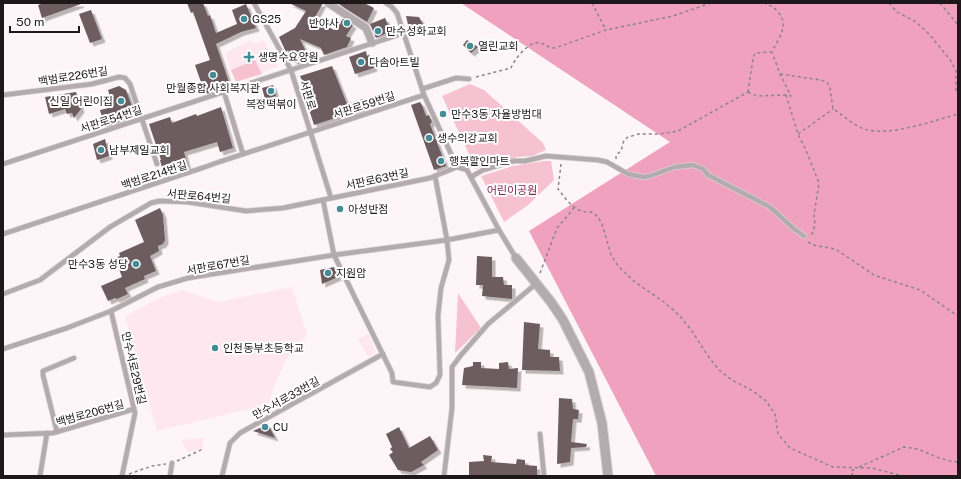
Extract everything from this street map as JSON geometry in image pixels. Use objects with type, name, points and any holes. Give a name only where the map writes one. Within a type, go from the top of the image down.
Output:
[{"type":"street","points":[[328,3],[366,28],[372,43]]},
{"type":"street","points":[[516,258],[563,320],[589,372],[602,423],[608,476]]},
{"type":"lane","name":"서판로","points":[[254,3],[291,70],[331,198]]},
{"type":"lane","points":[[386,3],[397,13],[424,95],[457,167],[467,170],[499,230],[516,258]]},
{"type":"lane","name":"서판로54번길","points":[[3,164],[404,33]]},
{"type":"lane","name":"백범로226번길","points":[[3,95],[92,84],[119,77],[125,78],[130,84],[142,119]]},
{"type":"lane","points":[[422,89],[456,78],[469,79]]},
{"type":"lane","points":[[224,92],[243,154]]},
{"type":"lane","name":"서판로59번길","points":[[310,132],[424,95]]},
{"type":"lane","points":[[142,119],[157,164]]},
{"type":"lane","name":"백범로214번길","points":[[3,234],[310,132]]},
{"type":"lane","points":[[471,177],[483,170],[514,161],[525,161],[546,156],[598,160],[607,162],[628,174],[643,177],[675,167],[693,165],[703,169],[708,176],[770,206],[793,228],[804,236]]},
{"type":"lane","name":"서판로63번길","points":[[323,200],[435,176],[457,167]]},
{"type":"lane","points":[[323,200],[334,255],[392,373],[393,382],[430,387],[436,383],[440,375],[438,316],[441,288],[449,260],[447,240],[435,176]]},
{"type":"lane","name":"서판로64번길","points":[[3,294],[40,280],[110,227],[151,203],[159,201],[187,202],[246,210],[283,208],[323,200]]},
{"type":"lane","name":"서판로67번길","points":[[3,349],[67,328],[111,311],[158,287],[188,278],[334,255],[447,240],[499,230]]},
{"type":"lane","points":[[444,476],[452,408],[452,367],[460,355],[488,324],[537,284]]},
{"type":"lane","name":"만수서로29번길","points":[[111,311],[135,413],[122,476]]},
{"type":"lane","name":"만수서로33번길","points":[[222,476],[230,443],[240,433],[383,354]]},
{"type":"lane","points":[[57,432],[43,371],[74,358]]},
{"type":"lane","name":"백범로206번길","points":[[3,435],[57,432],[134,410]]},
{"type":"lane","points":[[40,476],[47,433]]},
{"type":"lane","points":[[540,434],[544,476]]},
{"type":"lane","points":[[170,476],[172,463]]},
{"type":"path","points":[[592,3],[606,30]]},
{"type":"path","points":[[469,79],[510,68],[518,56],[535,43],[539,43],[550,48],[555,48],[606,30],[672,16],[711,3]]},
{"type":"path","points":[[748,92],[757,96],[791,96],[780,74],[772,52],[783,31],[784,22],[780,14],[774,8],[764,3]]},
{"type":"path","points":[[889,3],[898,12],[916,22],[925,30],[951,61],[956,71],[956,91],[958,95]]},
{"type":"path","points":[[940,3],[958,25]]},
{"type":"path","points":[[748,92],[755,53],[772,52]]},
{"type":"path","points":[[780,74],[827,82],[830,88],[833,108],[864,129],[884,131],[931,122],[958,114]]},
{"type":"path","points":[[621,170],[615,156],[620,151],[624,140],[628,137],[639,134],[660,134],[678,131],[748,92]]},
{"type":"path","points":[[786,95],[798,134],[806,150],[818,183],[814,215],[815,225],[812,236],[805,240],[815,246],[837,250],[874,275],[920,290],[958,316]]},
{"type":"path","points":[[798,134],[833,108]]},
{"type":"path","points":[[562,157],[558,189],[574,208],[586,213],[592,212],[598,217],[602,224],[611,255],[619,267],[635,282],[664,302],[679,315],[719,370],[766,401],[775,414],[778,434],[790,448],[833,467],[872,468],[903,476]]},
{"type":"path","points":[[537,284],[541,269],[557,228],[574,208]]},
{"type":"path","points":[[853,476],[851,471],[904,447],[918,448],[936,457],[958,462]]},
{"type":"shaded area","points":[[461,3],[958,3],[958,476],[656,476],[529,231],[670,142]]},
{"type":"shaded area","name":"생명수요양원","points":[[251,40],[255,44],[263,40],[278,66],[265,71],[262,74],[255,60],[231,70],[225,53]]},
{"type":"shaded area","name":"인천동부초등학교","points":[[292,287],[307,335],[286,360],[273,388],[269,404],[157,431],[125,317],[157,299],[183,290],[217,302]]},
{"type":"shaded area","points":[[368,334],[376,352],[368,357],[358,339]]},
{"type":"shaded area","points":[[203,438],[203,449],[188,452],[181,440]]},
{"type":"green space","points":[[255,60],[262,74],[236,82],[231,70]]},
{"type":"green space","points":[[470,84],[484,90],[543,143],[546,150],[532,156],[518,157],[476,169],[442,96]]},
{"type":"green space","name":"어린이공원","points":[[551,161],[554,180],[528,205],[504,222],[481,176],[513,166]]},
{"type":"green space","points":[[458,293],[481,328],[455,353]]},
{"type":"building","points":[[44,3],[81,4],[42,18],[38,5]]},
{"type":"building","points":[[187,3],[203,3],[208,16],[210,15],[216,33],[237,24],[232,10],[246,4],[256,28],[241,32],[216,44],[230,85],[205,94],[195,65],[210,60],[193,12],[191,13]]},
{"type":"building","points":[[289,3],[323,3],[314,19],[334,30],[343,19],[353,25],[346,36],[351,38],[347,47],[324,55],[321,48],[300,39],[308,56],[295,63],[288,50],[286,52],[279,37],[295,28],[306,11]]},
{"type":"building","points":[[337,3],[364,3],[374,8],[367,22]]},
{"type":"building","points":[[91,10],[102,39],[90,43],[79,14]]},
{"type":"building","points":[[406,16],[419,17],[424,26],[410,33]]},
{"type":"building","name":"만수성화교회","points":[[385,18],[391,31],[376,38],[370,24]]},
{"type":"building","name":"열린교회","points":[[467,40],[478,47],[471,53],[463,45]]},
{"type":"building","name":"다솜아트빌","points":[[366,51],[367,56],[369,55],[374,68],[355,74],[349,57]]},
{"type":"building","points":[[332,66],[347,104],[363,99],[366,108],[314,125],[300,81],[302,81],[300,76]]},
{"type":"building","points":[[273,85],[276,96],[265,99],[262,88]]},
{"type":"building","name":"신일 어린이집","points":[[119,86],[126,90],[134,112],[130,118],[115,122],[105,127],[100,110],[113,107],[108,90]]},
{"type":"building","points":[[76,92],[81,109],[74,118],[72,113],[67,114],[65,109],[49,114],[45,97]]},
{"type":"building","points":[[420,102],[426,116],[429,115],[432,122],[430,124],[446,166],[434,170],[411,105]]},
{"type":"building","points":[[221,107],[233,148],[220,152],[217,142],[184,152],[188,167],[170,173],[169,170],[163,171],[161,160],[149,124],[170,117],[172,123]]},
{"type":"building","name":"남부제일교회","points":[[105,139],[109,156],[97,160],[93,144]]},
{"type":"building","points":[[160,208],[163,215],[165,240],[163,244],[158,246],[159,251],[150,256],[156,271],[144,276],[145,279],[125,288],[128,294],[108,301],[101,286],[122,277],[115,258],[120,256],[119,253],[144,242],[135,220]]},
{"type":"building","points":[[477,256],[492,257],[492,277],[503,277],[504,285],[512,285],[512,299],[482,296],[483,285],[476,285]]},
{"type":"building","name":"지원암","points":[[334,267],[338,277],[322,284],[320,270]]},
{"type":"building","points":[[524,322],[540,324],[538,349],[550,350],[550,357],[559,357],[560,371],[522,370]]},
{"type":"building","points":[[473,362],[481,362],[481,368],[499,369],[499,363],[508,362],[509,369],[518,368],[517,388],[462,385],[464,368],[473,366]]},
{"type":"building","points":[[559,398],[572,399],[573,409],[579,410],[578,419],[573,419],[571,442],[587,444],[586,447],[571,448],[570,462],[557,464]]},
{"type":"building","name":"CU","points":[[268,424],[275,438],[253,431]]},
{"type":"building","points":[[399,427],[409,448],[430,436],[438,450],[421,462],[424,465],[411,472],[398,470],[389,455],[393,452],[390,449],[392,447],[386,434]]},
{"type":"building","points":[[483,455],[492,456],[491,462],[516,464],[517,459],[525,460],[525,465],[537,466],[537,476],[469,476],[469,462],[484,461]]},
{"type":"place","name":"GS25","points":[[244,19]]},
{"type":"place","name":"반야사","points":[[347,23]]},
{"type":"place","name":"만수성화교회","points":[[378,31]]},
{"type":"place","name":"열린교회","points":[[470,46]]},
{"type":"place","name":"생명수요양원","points":[[249,57]]},
{"type":"place","name":"다솜아트빌","points":[[361,62]]},
{"type":"place","name":"만월종합 사회복지관","points":[[213,75]]},
{"type":"place","name":"복정떡볶이","points":[[271,91]]},
{"type":"place","name":"신일 어린이집","points":[[121,101]]},
{"type":"place","name":"만수3동 자율방범대","points":[[443,114]]},
{"type":"place","name":"생수의강교회","points":[[429,138]]},
{"type":"place","name":"남부제일교회","points":[[101,150]]},
{"type":"place","name":"행복할인마트","points":[[441,161]]},
{"type":"place","name":"아성반점","points":[[340,209]]},
{"type":"place","name":"만수3동 성당","points":[[136,264]]},
{"type":"place","name":"지원암","points":[[328,273]]},
{"type":"place","name":"인천동부초등학교","points":[[215,348]]},
{"type":"place","name":"CU","points":[[265,427]]}]
